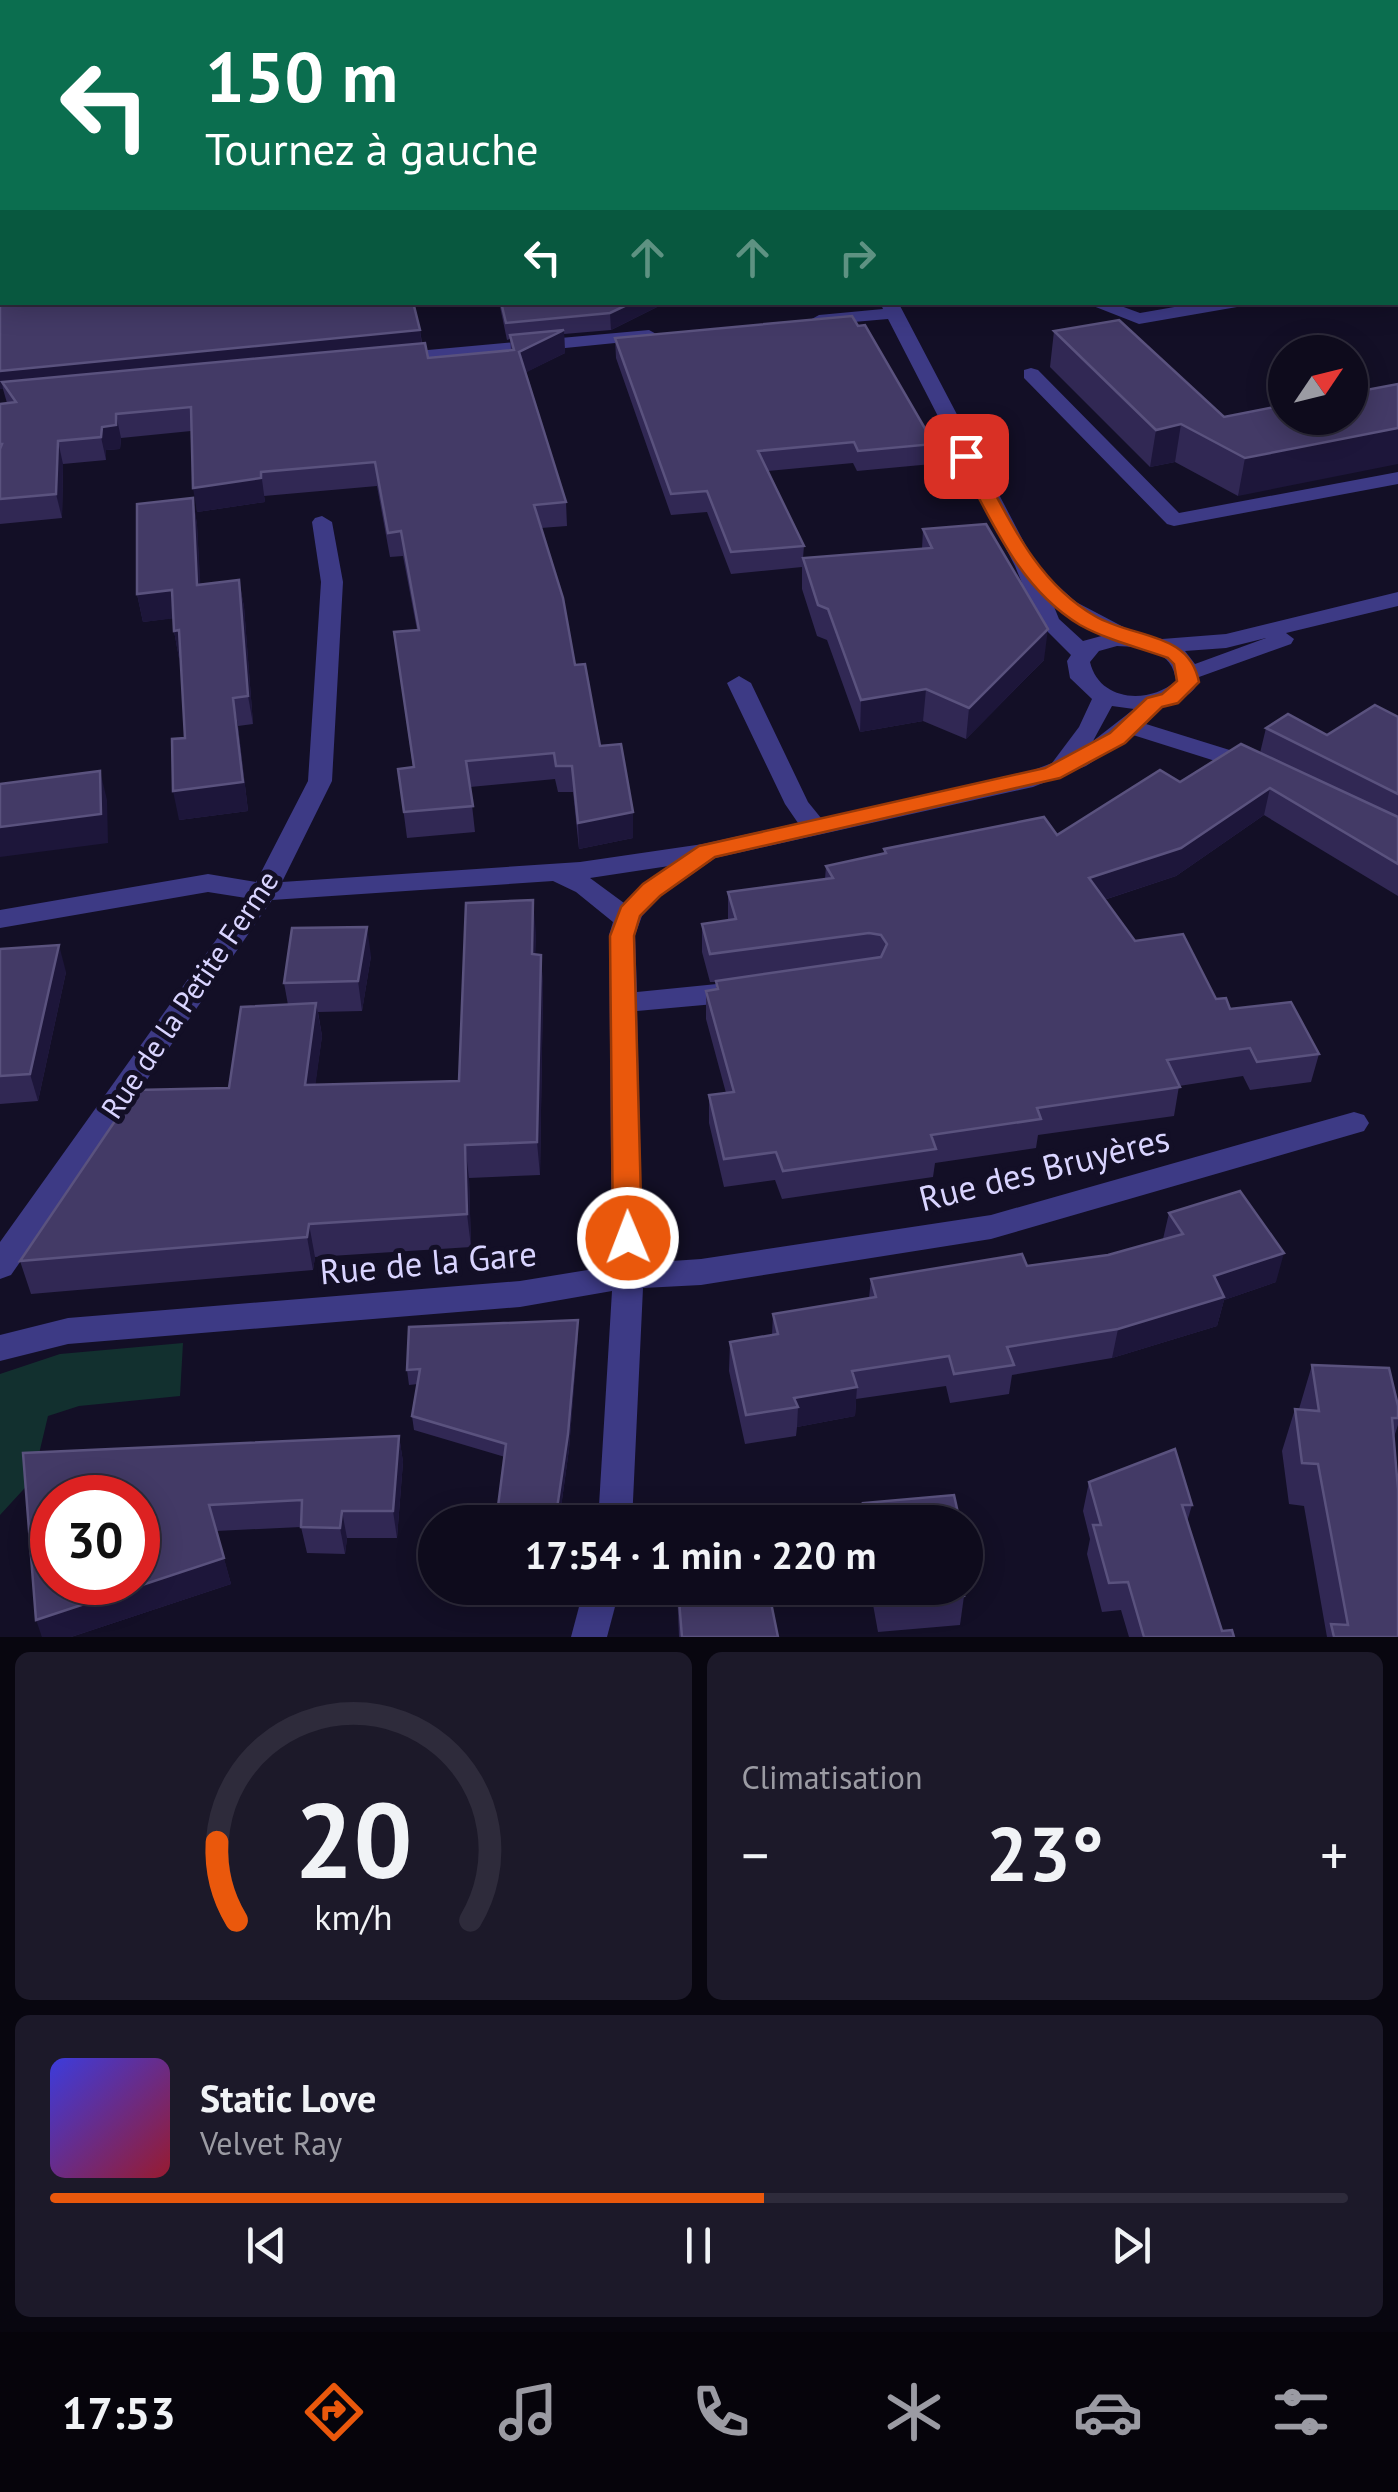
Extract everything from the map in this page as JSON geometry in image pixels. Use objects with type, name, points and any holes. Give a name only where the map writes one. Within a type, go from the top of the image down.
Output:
[{"type":"street","points":[[1100,305],[1139,319],[1220,305]]},
{"type":"street","points":[[794,322],[891,308],[1026,566],[1049,622],[1083,653]]},
{"type":"street","points":[[368,362],[678,333]]},
{"type":"street","points":[[1031,374],[1174,520],[1398,478]]},
{"type":"street","name":"Rue de la Petite Ferme","points":[[0,1266],[264,892],[320,781],[332,582],[322,522]]},
{"type":"street","points":[[1026,566],[1068,607],[1090,622],[1130,639],[1163,646],[1226,641],[1324,620],[1398,598]]},
{"type":"street","points":[[1189,673],[1258,651],[1324,620]]},
{"type":"street","points":[[1130,639],[1103,642],[1083,653],[1078,661],[1083,680],[1105,696],[1121,701],[1154,702],[1182,692],[1189,673],[1176,654],[1163,646]]},
{"type":"street","points":[[738,683],[798,804],[814,827]]},
{"type":"street","points":[[1066,764],[1091,727],[1105,696]]},
{"type":"street","points":[[0,919],[208,884],[264,892],[555,872],[707,852],[1024,782],[1066,764],[1132,727],[1154,702]]},
{"type":"street","points":[[1132,727],[1230,756],[1282,780]]},
{"type":"street","points":[[616,1505],[628,1276],[622,936],[628,919],[652,890],[707,852]]},
{"type":"street","points":[[555,872],[585,886],[628,919]]},
{"type":"street","points":[[623,1002],[771,988]]},
{"type":"street","name":"Rue des Bruyères","points":[[628,1276],[701,1272],[991,1226],[1354,1123]]},
{"type":"street","name":"Rue de la Gare","points":[[0,1348],[68,1331],[520,1294],[628,1276]]},
{"type":"street","points":[[589,1637],[597,1605]]},
{"type":"green space","points":[[183,1343],[180,1396],[79,1406],[48,1416],[34,1475],[30,1475],[30,1482],[0,1515],[0,1374],[60,1354]]},
{"type":"building","points":[[0,305],[414,305],[420,330],[0,371]]},
{"type":"building","points":[[502,305],[627,305],[610,313],[506,323]]},
{"type":"building","points":[[852,316],[858,326],[865,325],[934,444],[858,451],[854,442],[758,451],[804,546],[731,552],[707,491],[671,494],[615,338]]},
{"type":"building","points":[[1119,320],[1224,417],[1268,408],[1268,435],[1362,435],[1245,458],[1181,424],[1156,430],[1054,331]]},
{"type":"building","points":[[564,330],[519,352],[566,502],[534,505],[563,598],[575,665],[585,664],[600,746],[621,744],[633,812],[578,823],[572,766],[556,766],[554,753],[466,761],[473,806],[404,812],[398,769],[414,767],[394,632],[419,630],[401,531],[388,533],[375,462],[261,472],[261,478],[193,488],[191,407],[116,414],[116,425],[102,427],[101,437],[58,441],[56,494],[0,499],[0,404],[16,402],[2,382],[425,343],[428,358],[514,350],[510,335]]},
{"type":"building","points":[[1398,384],[1398,428],[1368,434],[1368,390]]},
{"type":"building","points":[[193,498],[197,585],[239,580],[248,696],[233,698],[243,782],[173,791],[172,739],[185,738],[179,630],[174,631],[172,590],[137,594],[137,504]]},
{"type":"building","points":[[986,524],[1048,629],[969,708],[926,689],[861,700],[828,609],[818,605],[803,558],[932,548],[923,529]]},
{"type":"building","points":[[1375,705],[1398,717],[1398,794],[1266,728],[1288,714],[1327,735]]},
{"type":"building","points":[[1241,744],[1398,817],[1398,864],[1270,788],[1181,848],[1089,878],[1135,941],[1183,934],[1216,999],[1226,998],[1230,1009],[1291,1002],[1319,1054],[1257,1062],[1250,1048],[1167,1060],[1180,1087],[1037,1108],[1041,1119],[931,1135],[936,1149],[783,1171],[776,1152],[724,1159],[709,1095],[734,1092],[706,991],[718,989],[716,981],[881,957],[887,944],[881,935],[869,933],[710,954],[702,924],[736,919],[728,892],[833,878],[826,866],[886,853],[884,849],[1044,817],[1057,835],[1160,770],[1180,782]]},
{"type":"building","points":[[100,771],[101,814],[0,827],[0,784]]},
{"type":"building","points":[[533,900],[532,954],[541,955],[537,1142],[465,1145],[467,1214],[309,1224],[307,1237],[20,1261],[136,1090],[229,1088],[241,1007],[316,1003],[305,1085],[459,1081],[466,903]]},
{"type":"building","points":[[367,927],[358,981],[284,983],[292,928]]},
{"type":"building","points":[[59,945],[30,1074],[0,1076],[0,949]]},
{"type":"building","points":[[1240,1191],[1284,1253],[1214,1276],[1224,1297],[1118,1329],[1007,1347],[1014,1365],[954,1374],[949,1356],[852,1371],[857,1387],[794,1398],[798,1407],[746,1415],[730,1342],[778,1334],[773,1314],[876,1297],[871,1279],[1022,1254],[1027,1266],[1108,1255],[1183,1234],[1169,1213]]},
{"type":"building","points":[[578,1320],[558,1505],[498,1505],[506,1444],[412,1416],[420,1369],[407,1370],[409,1327]]},
{"type":"building","points":[[1312,1365],[1389,1368],[1398,1406],[1398,1418],[1392,1418],[1398,1489],[1398,1637],[1334,1637],[1331,1624],[1348,1625],[1318,1464],[1302,1463],[1295,1409],[1319,1411]]},
{"type":"building","points":[[399,1436],[393,1511],[342,1511],[340,1528],[301,1527],[302,1500],[209,1505],[224,1558],[160,1579],[160,1475],[30,1475],[30,1543],[23,1453]]},
{"type":"building","points":[[1175,1449],[1192,1505],[1182,1505],[1222,1631],[1232,1630],[1234,1637],[1144,1637],[1128,1582],[1109,1583],[1093,1525],[1101,1525],[1089,1482]]},
{"type":"building","points":[[954,1495],[956,1505],[863,1505]]},
{"type":"building","points":[[35,1605],[81,1605],[36,1620]]},
{"type":"building","points":[[679,1605],[771,1605],[778,1637],[682,1637]]},
{"type":"route","points":[[628,1238],[622,936],[630,912],[652,890],[707,852],[1052,773],[1118,738],[1154,702],[1182,692],[1188,682],[1189,673],[1176,654],[1090,622],[1068,607],[1026,566],[966,456]]}]
